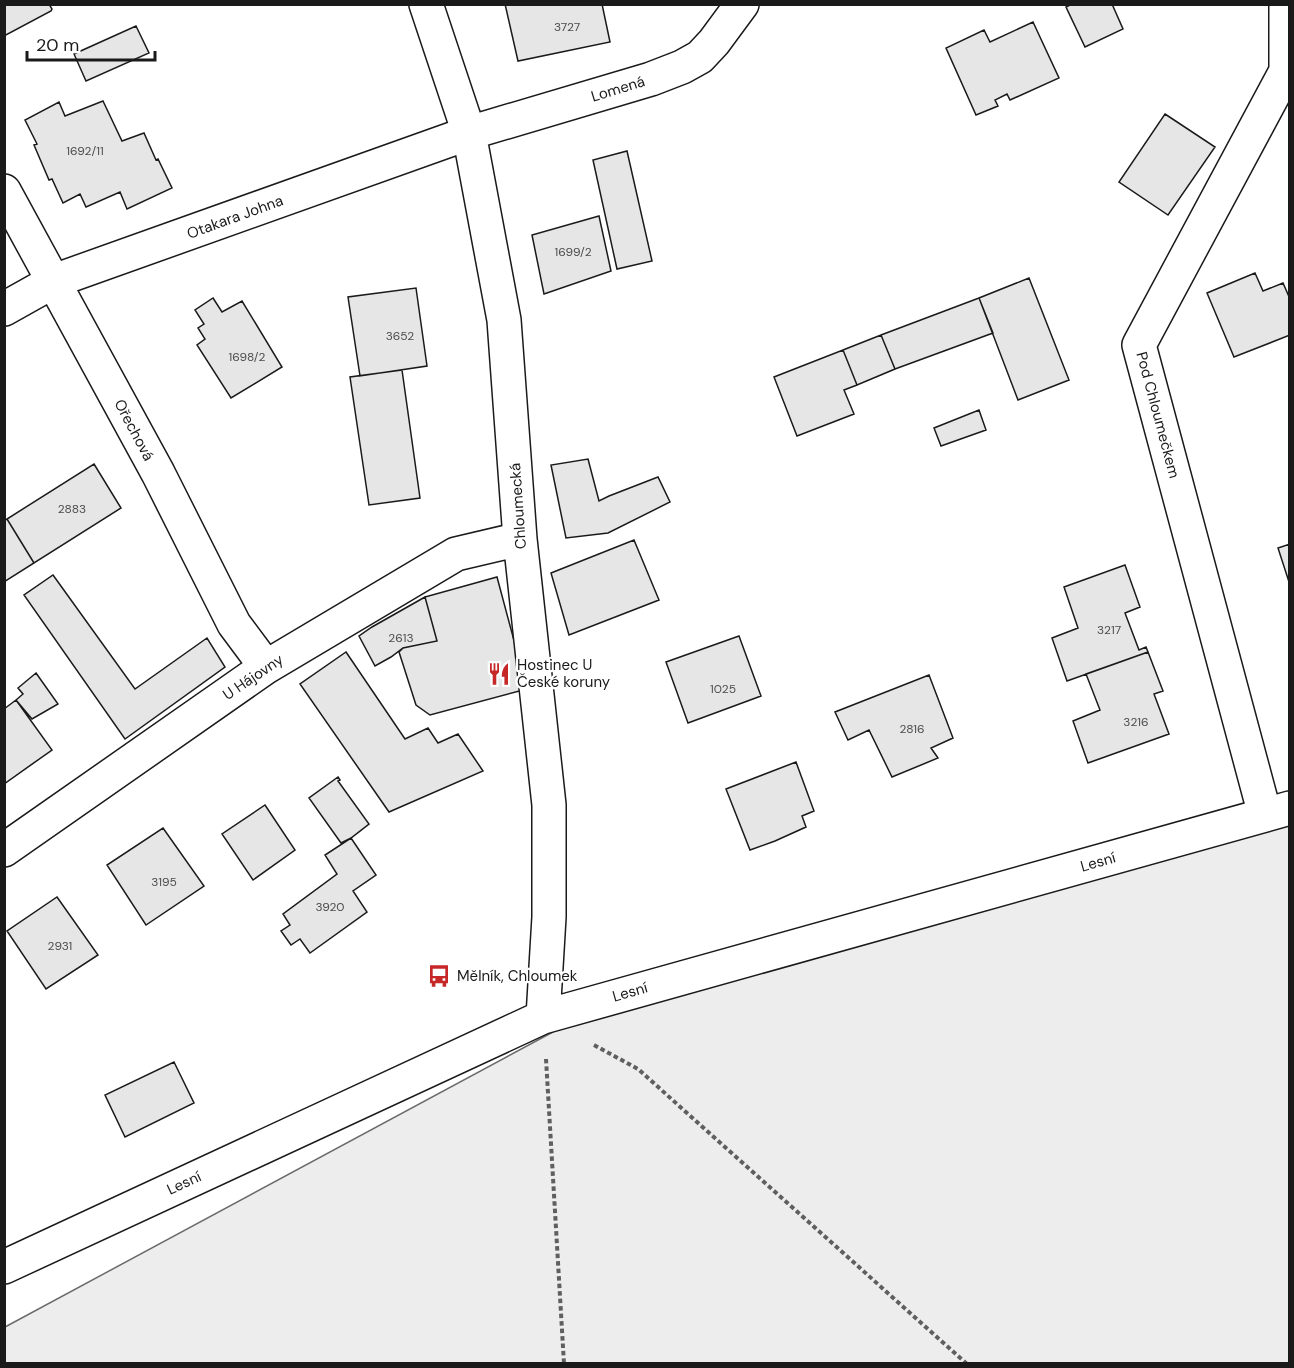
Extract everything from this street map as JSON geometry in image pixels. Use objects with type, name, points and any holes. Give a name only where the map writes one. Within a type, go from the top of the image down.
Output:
[{"type":"street","name":"Chloumecká","points":[[426,4],[469,133],[504,320],[520,539],[549,805],[549,916],[543,1017]]},
{"type":"street","name":"Lomená","points":[[469,133],[651,79],[682,67],[700,57],[742,4]]},
{"type":"street","name":"Pod Chloumečkem","points":[[1277,811],[1139,345],[1286,71],[1286,4]]},
{"type":"street","name":"Otakara Johna","points":[[4,309],[54,281],[469,133]]},
{"type":"street","name":"Ořechová","points":[[4,191],[158,473],[234,624],[266,667]]},
{"type":"street","name":"U Hájovny","points":[[4,850],[266,667],[456,554],[520,539]]},
{"type":"street","name":"Lesní","points":[[4,1267],[543,1017],[1277,811]]},
{"type":"path","points":[[543,1017],[564,1364]]},
{"type":"path","points":[[543,1017],[638,1069],[967,1364]]},
{"type":"shaded area","points":[[1289,816],[1289,1363],[5,1364],[5,1327],[579,1018]]},
{"type":"building","points":[[4,4],[49,4],[52,9],[4,36]]},
{"type":"building","points":[[505,4],[602,4],[610,42],[518,61]]},
{"type":"building","points":[[1072,4],[1112,4],[1123,29],[1085,47],[1066,7]]},
{"type":"building","points":[[1033,22],[1059,78],[1010,100],[1007,94],[995,100],[998,106],[976,115],[946,48],[984,30],[990,42]]},
{"type":"building","points":[[136,26],[149,53],[86,81],[74,54]]},
{"type":"building","points":[[103,101],[122,141],[144,133],[172,188],[127,209],[120,192],[86,207],[80,194],[63,203],[52,179],[49,180],[34,145],[37,144],[25,120],[59,102],[65,116]]},
{"type":"building","points":[[1165,114],[1215,147],[1168,215],[1119,182]]},
{"type":"building","points":[[627,151],[652,261],[617,269],[593,160]]},
{"type":"building","points":[[599,216],[611,271],[544,294],[532,235]]},
{"type":"building","points":[[1255,273],[1263,291],[1283,283],[1290,299],[1290,335],[1234,357],[1207,293]]},
{"type":"building","points":[[1029,278],[1069,380],[1018,400],[979,298]]},
{"type":"building","points":[[416,288],[427,366],[360,376],[348,297]]},
{"type":"building","points":[[213,298],[222,312],[242,301],[282,367],[231,398],[197,345],[205,339],[198,328],[204,324],[195,310]]},
{"type":"building","points":[[979,298],[993,333],[895,369],[881,335]]},
{"type":"building","points":[[881,335],[895,369],[857,385],[843,350]]},
{"type":"building","points":[[843,350],[857,385],[844,390],[854,414],[797,436],[774,377]]},
{"type":"building","points":[[402,370],[420,498],[369,505],[350,377]]},
{"type":"building","points":[[979,410],[986,430],[941,446],[934,428]]},
{"type":"building","points":[[588,459],[599,501],[658,477],[670,502],[608,533],[566,538],[551,465]]},
{"type":"building","points":[[94,464],[121,508],[34,563],[7,519]]},
{"type":"building","points":[[7,519],[34,563],[4,582],[4,521]]},
{"type":"building","points":[[634,540],[659,600],[569,635],[551,573]]},
{"type":"building","points":[[1290,544],[1290,585],[1278,548]]},
{"type":"building","points":[[1125,565],[1140,607],[1125,613],[1139,650],[1146,647],[1148,652],[1067,681],[1052,638],[1078,628],[1064,587]]},
{"type":"building","points":[[53,575],[135,689],[207,638],[225,667],[125,739],[24,595]]},
{"type":"building","points":[[497,577],[527,689],[430,715],[416,705],[399,652],[403,648],[437,641],[425,597]]},
{"type":"building","points":[[425,597],[437,641],[403,648],[375,666],[359,636]]},
{"type":"building","points":[[739,636],[761,696],[688,723],[666,662]]},
{"type":"building","points":[[346,652],[405,739],[428,728],[438,743],[458,734],[483,771],[389,812],[300,684]]},
{"type":"building","points":[[1148,652],[1163,691],[1154,694],[1169,734],[1088,763],[1073,721],[1100,710],[1086,674]]},
{"type":"building","points":[[36,673],[58,704],[32,719],[16,700],[23,694],[18,688]]},
{"type":"building","points":[[929,675],[953,738],[931,748],[938,758],[892,777],[869,730],[848,740],[835,712]]},
{"type":"building","points":[[16,700],[52,750],[4,784],[4,709]]},
{"type":"building","points":[[796,762],[814,811],[802,816],[806,827],[750,850],[726,789]]},
{"type":"building","points":[[338,777],[340,780],[338,781],[369,824],[341,843],[309,798]]},
{"type":"building","points":[[265,805],[295,850],[253,880],[222,834]]},
{"type":"building","points":[[163,828],[204,886],[146,925],[107,865]]},
{"type":"building","points":[[351,838],[376,875],[353,891],[367,912],[310,953],[300,939],[291,945],[281,931],[290,925],[283,914],[337,874],[325,855]]},
{"type":"building","points":[[57,897],[98,955],[46,989],[7,931]]},
{"type":"building","points":[[174,1062],[194,1103],[125,1137],[105,1095]]},
{"type":"place","name":"Hostinec U České koruny","points":[[499,674]]},
{"type":"place","name":"Mělník, Chloumek","points":[[439,976]]}]
